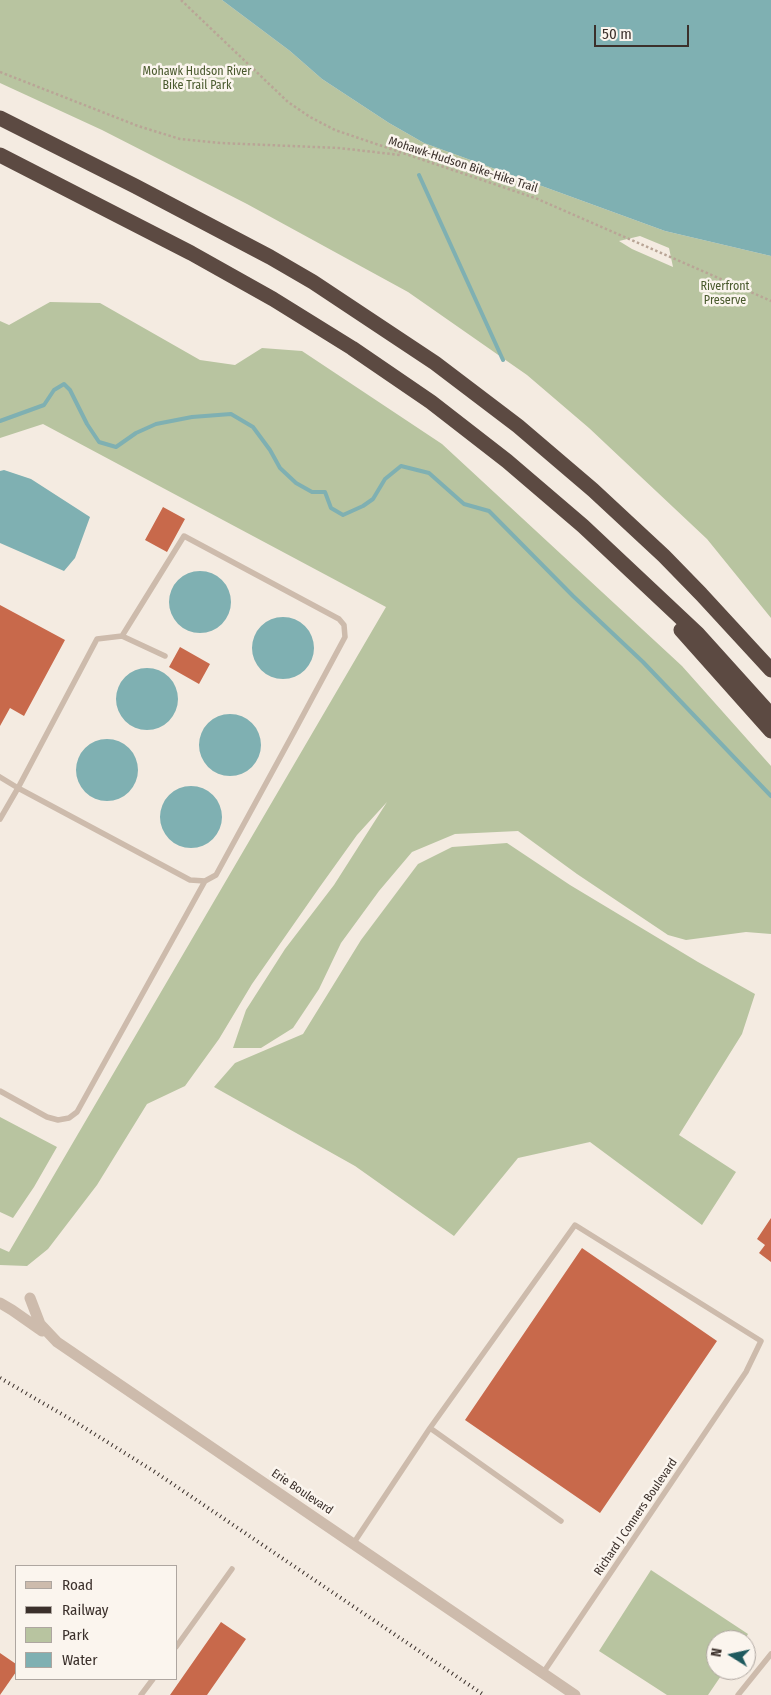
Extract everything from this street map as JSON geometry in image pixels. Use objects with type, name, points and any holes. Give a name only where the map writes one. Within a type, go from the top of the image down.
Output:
[{"type":"highway","points":[[3,121],[136,186],[278,262],[435,363],[518,426],[600,497],[701,594],[771,670]]},
{"type":"highway","points":[[0,155],[233,276],[313,323],[391,374],[468,430],[583,526],[698,634],[771,715]]},
{"type":"highway","points":[[647,588],[694,646],[771,732]]},
{"type":"street","name":"Erie Boulevard","points":[[30,1298],[40,1324],[57,1342],[575,1695]]},
{"type":"street","points":[[0,1303],[57,1342]]},
{"type":"lane","points":[[0,1091],[47,1117],[58,1120],[69,1118],[77,1112],[205,881],[216,875],[345,637],[344,625],[339,619],[184,536],[122,636]]},
{"type":"lane","points":[[0,819],[98,639],[122,636],[165,656]]},
{"type":"lane","points":[[0,777],[190,880],[205,881]]},
{"type":"lane","name":"Richard J Conners Boulevard","points":[[430,1428],[574,1225],[761,1341],[746,1372],[543,1674]]},
{"type":"lane","points":[[353,1544],[430,1428],[561,1521]]},
{"type":"lane","points":[[178,1643],[232,1568]]},
{"type":"lane","points":[[738,1695],[771,1654]]},
{"type":"lane","points":[[141,1695],[152,1680]]},
{"type":"path","name":"Mohawk-Hudson Bike-Hike Trail","points":[[181,0],[274,89],[310,117],[342,133],[535,198],[771,301]]},
{"type":"path","points":[[0,72],[138,126],[180,139],[220,143],[339,148],[407,156]]},
{"type":"green space","points":[[0,0],[222,0],[290,51],[322,79],[389,123],[424,143],[665,231],[771,256],[771,618],[707,539],[589,428],[527,375],[408,292],[247,204],[102,130],[0,83]],"holes":[[[640,236],[669,248],[673,267],[632,249],[619,241]]]},
{"type":"green space","points":[[50,302],[100,303],[200,360],[235,365],[262,348],[302,351],[442,444],[682,666],[771,766],[771,934],[746,932],[686,940],[668,935],[577,874],[518,831],[455,834],[412,852],[379,891],[341,943],[319,989],[293,1028],[261,1048],[233,1048],[246,1010],[285,949],[334,885],[387,802],[357,835],[319,888],[252,984],[219,1039],[185,1086],[147,1104],[97,1185],[48,1249],[27,1266],[0,1265],[0,1248],[9,1252],[386,607],[43,424],[0,438],[0,321],[9,325]]},
{"type":"green space","points":[[507,843],[570,885],[755,994],[742,1034],[679,1135],[736,1172],[702,1225],[590,1142],[518,1158],[454,1236],[355,1166],[214,1087],[235,1063],[303,1034],[361,940],[418,864],[452,847]]},
{"type":"green space","points":[[0,1117],[57,1147],[34,1187],[13,1218],[0,1212]]},
{"type":"green space","points":[[651,1570],[742,1630],[706,1630],[706,1680],[718,1680],[708,1695],[667,1695],[599,1651]]},
{"type":"water","points":[[222,0],[771,0],[771,256],[665,231],[424,143],[389,123],[322,79],[290,51]]},
{"type":"water","points":[[4,470],[31,479],[90,517],[75,558],[64,571],[0,543],[0,471]]},
{"type":"water","points":[[200,571],[212,573],[222,580],[229,590],[231,602],[229,614],[222,624],[212,631],[200,633],[188,631],[178,624],[171,614],[169,602],[171,590],[178,580],[188,573]]},
{"type":"water","points":[[283,617],[295,619],[305,626],[312,636],[314,648],[312,660],[305,670],[295,677],[283,679],[271,677],[261,670],[254,660],[252,648],[254,636],[261,626],[271,619]]},
{"type":"water","points":[[147,668],[159,670],[169,677],[176,687],[178,699],[176,711],[169,721],[159,728],[147,730],[135,728],[125,721],[118,711],[116,699],[118,687],[125,677],[135,670]]},
{"type":"water","points":[[230,714],[242,716],[252,723],[259,733],[261,745],[259,757],[252,767],[242,774],[230,776],[218,774],[208,767],[201,757],[199,745],[201,733],[208,723],[218,716]]},
{"type":"water","points":[[107,739],[119,741],[129,748],[136,758],[138,770],[136,782],[129,792],[119,799],[107,801],[95,799],[85,792],[78,782],[76,770],[78,758],[85,748],[95,741]]},
{"type":"water","points":[[191,786],[203,788],[213,795],[220,805],[222,817],[220,829],[213,839],[203,846],[191,848],[179,846],[169,839],[162,829],[160,817],[162,805],[169,795],[179,788]]},
{"type":"building","points":[[163,507],[185,519],[167,552],[145,540]]},
{"type":"building","points":[[0,605],[65,640],[24,716],[10,708],[0,726]]},
{"type":"building","points":[[180,647],[210,664],[199,684],[169,667]]},
{"type":"building","points":[[771,1218],[771,1262],[759,1253],[765,1245],[757,1239]]},
{"type":"building","points":[[582,1248],[717,1341],[600,1513],[465,1420]]},
{"type":"building","points":[[221,1622],[246,1639],[207,1695],[170,1695]]},
{"type":"building","points":[[0,1653],[15,1663],[15,1673],[0,1695]]},
{"type":"waterway","points":[[419,175],[503,360]]},
{"type":"waterway","points":[[0,421],[44,405],[54,390],[64,384],[70,390],[87,424],[99,442],[116,447],[136,433],[156,424],[192,417],[231,414],[253,427],[270,450],[280,468],[296,483],[312,492],[325,492],[331,508],[343,515],[373,499],[385,479],[401,466],[429,473],[464,504],[489,511],[573,596],[643,662],[771,796]]},
{"type":"railway","points":[[0,1378],[155,1472],[484,1695]]},
{"type":"park label","name":"Mohawk Hudson River Bike Trail Park","points":[[197,79]]},
{"type":"park label","name":"Riverfront Preserve","points":[[725,294]]}]
